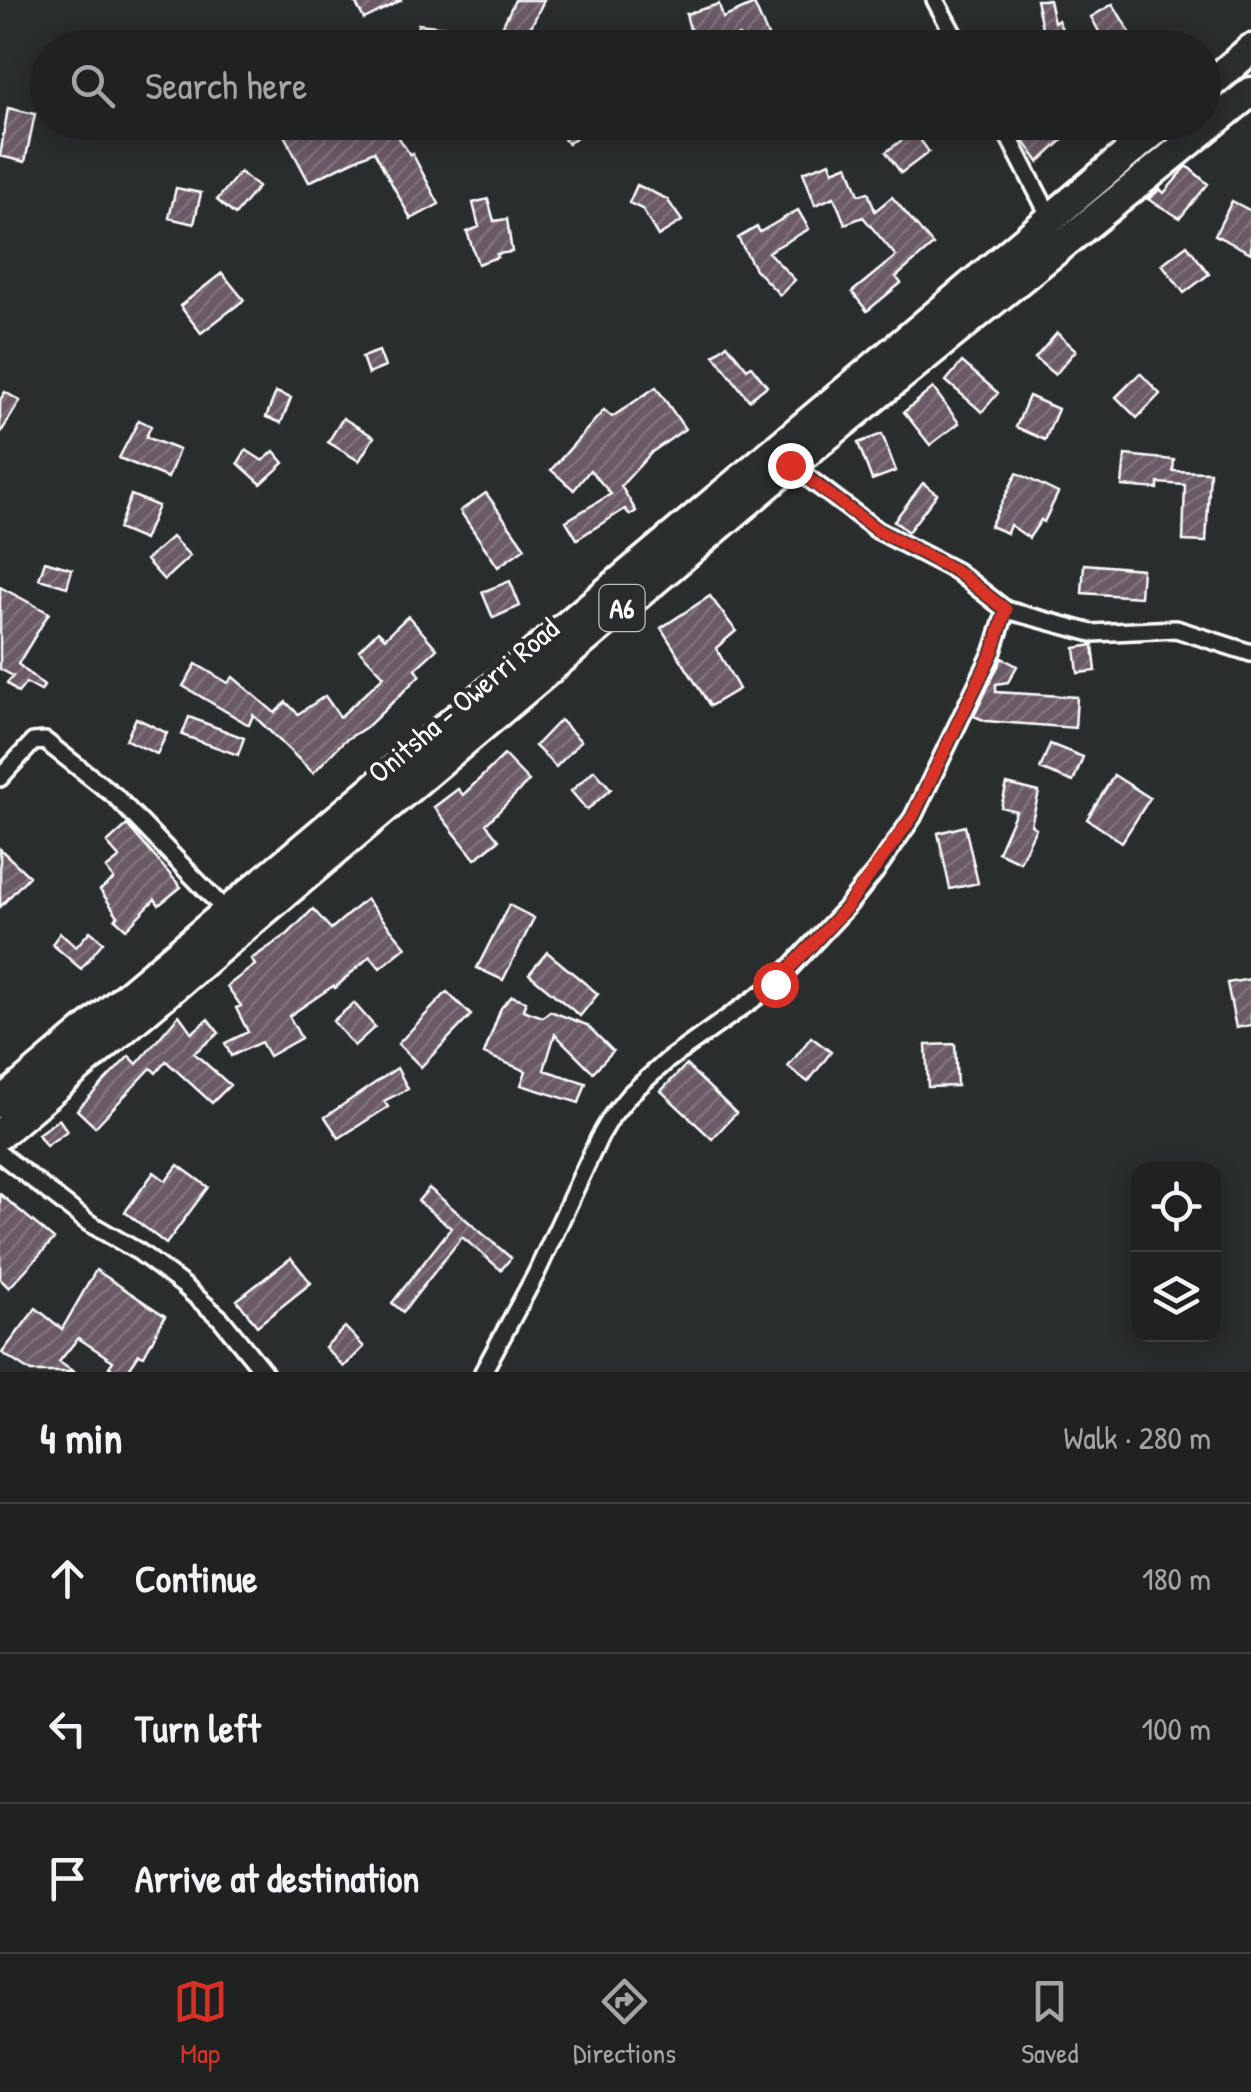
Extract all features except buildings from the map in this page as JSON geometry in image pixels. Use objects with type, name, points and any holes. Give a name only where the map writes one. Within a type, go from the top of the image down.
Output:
[{"type":"highway","points":[[1221,76],[1251,50]]},
{"type":"highway","name":"Onitsha - Owerri Road","points":[[1221,116],[1251,92]]},
{"type":"highway","name":"Onitsha - Owerri Road","points":[[0,1102],[1144,140]]},
{"type":"highway","name":"Onitsha - Owerri Road","points":[[0,1134],[790,465],[1192,140]]},
{"type":"street","points":[[935,0],[951,30]]},
{"type":"street","points":[[1010,140],[1052,219]]},
{"type":"street","points":[[790,465],[877,530],[956,571],[1006,610],[1092,633],[1176,629],[1251,653]]},
{"type":"street","points":[[483,1372],[536,1274],[612,1116],[668,1060],[775,984],[875,872],[913,816],[993,651],[1006,610]]},
{"type":"street","points":[[0,778],[33,742],[45,741],[115,796],[227,912]]},
{"type":"street","points":[[0,1154],[89,1223],[183,1285],[221,1319],[264,1372]]},
{"type":"route","points":[[775,984],[846,908],[913,816],[993,651],[1006,610],[956,571],[877,530],[790,465]]}]
